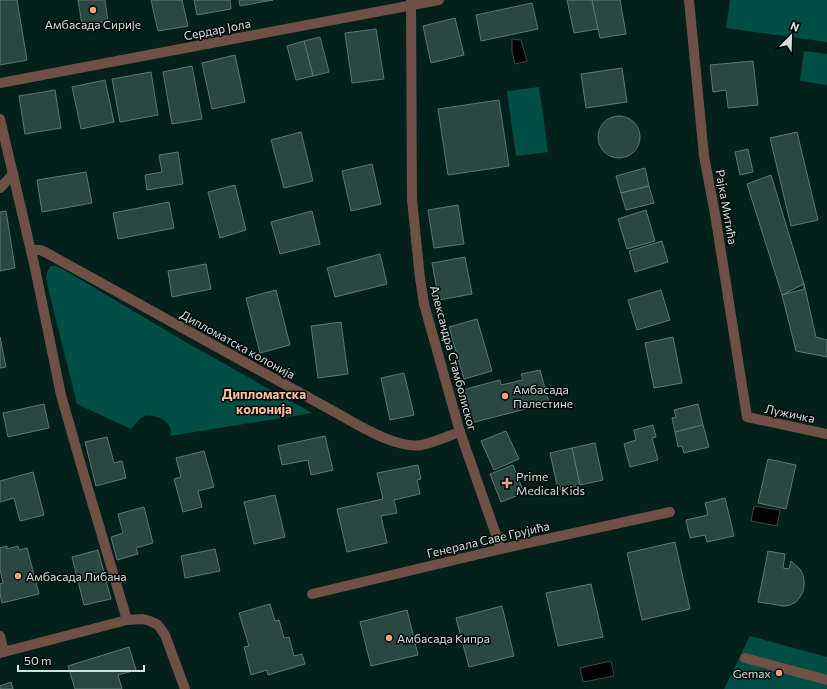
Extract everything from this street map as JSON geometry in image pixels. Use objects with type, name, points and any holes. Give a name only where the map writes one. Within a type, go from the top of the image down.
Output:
[{"type":"street","name":"Сердар Јола","points":[[0,83],[410,2],[439,0]]},
{"type":"street","name":"Рајка Митића","points":[[689,0],[704,156],[715,214],[747,418]]},
{"type":"street","name":"Александра Стамболиског","points":[[410,2],[412,200],[424,304],[460,432],[501,549]]},
{"type":"street","points":[[0,119],[31,250],[61,395],[126,620]]},
{"type":"street","points":[[0,188],[13,174]]},
{"type":"street","name":"Дипломатска колонија","points":[[31,250],[40,250],[45,252],[367,430],[408,445],[423,444],[460,432]]},
{"type":"street","name":"Лужичка","points":[[747,418],[827,434]]},
{"type":"street","name":"Генерала Саве Грујића","points":[[312,594],[501,549],[670,512]]},
{"type":"street","points":[[0,636],[2,652],[126,620],[142,619],[150,621],[158,625],[165,635],[185,689]]},
{"type":"street","points":[[745,658],[827,680]]},
{"type":"green space","points":[[730,0],[827,0],[827,42],[726,28]]},
{"type":"green space","points":[[804,51],[827,54],[827,85],[800,81]]},
{"type":"green space","points":[[539,87],[548,152],[516,156],[507,91]]},
{"type":"green space","points":[[51,266],[61,268],[189,344],[312,413],[170,436],[171,430],[169,426],[160,418],[145,416],[131,429],[77,404],[47,281],[46,275]]},
{"type":"green space","name":"Gemax","points":[[750,636],[827,657],[827,689],[724,689]]},
{"type":"shaded area","points":[[512,39],[521,40],[527,61],[515,64],[512,51]]},
{"type":"shaded area","points":[[754,506],[780,510],[777,526],[751,521]]},
{"type":"shaded area","points":[[611,661],[614,676],[583,682],[580,668]]},
{"type":"building","points":[[0,0],[17,0],[27,60],[0,65]]},
{"type":"building","name":"Амбасада Сирије","points":[[78,0],[105,0],[108,21],[82,25]]},
{"type":"building","points":[[151,0],[182,0],[188,26],[158,31]]},
{"type":"building","points":[[194,0],[230,0],[231,9],[197,15]]},
{"type":"building","points":[[239,0],[273,0],[240,6]]},
{"type":"building","points":[[567,0],[592,0],[598,29],[574,33]]},
{"type":"building","points":[[592,0],[620,0],[626,34],[600,38]]},
{"type":"building","points":[[532,3],[538,29],[481,41],[476,15]]},
{"type":"building","points":[[455,18],[464,55],[431,63],[423,26]]},
{"type":"building","points":[[376,29],[384,79],[352,83],[345,33]]},
{"type":"building","points":[[320,37],[329,72],[313,76],[304,41]]},
{"type":"building","points":[[304,41],[313,76],[296,80],[287,46]]},
{"type":"building","points":[[235,55],[245,102],[212,109],[202,63]]},
{"type":"building","points":[[753,61],[758,105],[728,108],[726,90],[713,92],[710,65]]},
{"type":"building","points":[[192,66],[202,119],[172,124],[163,72]]},
{"type":"building","points":[[622,68],[627,102],[586,108],[581,74]]},
{"type":"building","points":[[151,72],[158,115],[120,122],[112,79]]},
{"type":"building","points":[[105,80],[114,122],[81,129],[72,87]]},
{"type":"building","points":[[55,90],[61,128],[25,134],[19,96]]},
{"type":"building","points":[[499,100],[509,166],[448,175],[438,109]]},
{"type":"building","points":[[615,116],[623,116],[634,122],[640,133],[640,141],[634,152],[623,158],[615,158],[604,152],[598,141],[598,133],[604,122]]},
{"type":"building","points":[[301,132],[313,181],[284,188],[271,140]]},
{"type":"building","points":[[797,132],[818,220],[791,226],[770,138]]},
{"type":"building","points":[[748,149],[753,172],[740,175],[735,152]]},
{"type":"building","points":[[178,152],[183,184],[147,190],[145,175],[162,172],[159,155]]},
{"type":"building","points":[[372,164],[381,204],[351,211],[342,171]]},
{"type":"building","points":[[645,168],[649,186],[621,193],[616,176]]},
{"type":"building","points":[[86,172],[92,203],[42,212],[37,180]]},
{"type":"building","points":[[771,175],[804,284],[782,295],[747,184]]},
{"type":"building","points":[[235,185],[246,230],[220,238],[208,192]]},
{"type":"building","points":[[649,186],[654,203],[626,210],[621,193]]},
{"type":"building","points":[[169,202],[174,228],[118,239],[113,213]]},
{"type":"building","points":[[458,205],[464,244],[434,248],[428,210]]},
{"type":"building","points":[[646,210],[655,241],[627,249],[618,219]]},
{"type":"building","points":[[6,211],[15,268],[0,271],[0,212]]},
{"type":"building","points":[[312,211],[320,244],[280,254],[271,222]]},
{"type":"building","points":[[662,241],[668,262],[635,272],[629,251]]},
{"type":"building","points":[[380,254],[387,284],[335,297],[327,268]]},
{"type":"building","points":[[465,257],[472,294],[439,300],[432,263]]},
{"type":"building","points":[[206,264],[211,289],[172,297],[168,271]]},
{"type":"building","points":[[804,284],[816,337],[827,340],[827,357],[796,351],[782,295],[804,289]]},
{"type":"building","points":[[276,290],[290,345],[260,353],[246,298]]},
{"type":"building","points":[[661,290],[670,320],[637,330],[628,300]]},
{"type":"building","points":[[477,319],[492,371],[464,379],[449,327]]},
{"type":"building","points":[[341,322],[348,374],[318,378],[311,326]]},
{"type":"building","points":[[0,337],[6,367],[0,368]]},
{"type":"building","points":[[673,337],[682,383],[654,388],[645,343]]},
{"type":"building","name":"Амбасада Палестине","points":[[540,370],[549,403],[471,423],[462,390],[500,380],[501,385],[523,380],[521,374]]},
{"type":"building","points":[[404,373],[414,415],[390,420],[381,378]]},
{"type":"building","points":[[44,404],[49,428],[8,437],[3,413]]},
{"type":"building","points":[[698,404],[703,425],[675,432],[672,418],[676,417],[674,410]]},
{"type":"building","points":[[653,425],[656,437],[652,438],[658,460],[630,467],[624,444],[636,440],[634,430]]},
{"type":"building","points":[[703,425],[709,447],[684,453],[682,446],[678,447],[675,432]]},
{"type":"building","points":[[506,431],[519,459],[494,470],[481,441]]},
{"type":"building","points":[[325,436],[333,470],[311,475],[308,460],[282,465],[278,446]]},
{"type":"building","points":[[107,437],[114,463],[122,461],[126,478],[96,486],[85,442]]},
{"type":"building","points":[[595,443],[603,480],[580,485],[572,448]]},
{"type":"building","points":[[572,448],[580,485],[558,490],[550,453]]},
{"type":"building","points":[[204,451],[214,487],[198,491],[202,507],[183,512],[174,479],[181,477],[176,458]]},
{"type":"building","points":[[768,459],[796,465],[786,509],[758,503]]},
{"type":"building","points":[[418,465],[421,479],[417,480],[420,494],[394,500],[397,513],[381,516],[387,543],[347,552],[337,509],[383,499],[377,473]]},
{"type":"building","name":"Prime Medical Kids","points":[[513,465],[524,493],[501,502],[490,474]]},
{"type":"building","points":[[33,472],[44,515],[20,521],[14,498],[0,502],[0,481]]},
{"type":"building","points":[[275,495],[285,537],[254,544],[244,502]]},
{"type":"building","points":[[725,498],[734,536],[707,542],[705,535],[690,538],[686,520],[708,515],[705,503]]},
{"type":"building","points":[[144,507],[153,543],[136,548],[138,554],[117,560],[111,537],[123,533],[118,514]]},
{"type":"building","points":[[675,542],[690,609],[642,620],[627,553]]},
{"type":"building","name":"Амбасада Либана","points":[[7,546],[7,549],[18,546],[19,550],[27,548],[39,594],[2,603],[0,584],[3,583],[0,569],[0,548]]},
{"type":"building","points":[[215,549],[220,571],[185,578],[181,556]]},
{"type":"building","points":[[98,550],[111,599],[84,605],[72,557]]},
{"type":"building","points":[[768,551],[785,554],[783,568],[789,569],[791,561],[800,569],[803,575],[803,592],[796,602],[790,605],[784,606],[758,602]]},
{"type":"building","points":[[591,584],[603,637],[558,646],[546,593]]},
{"type":"building","points":[[270,604],[275,621],[279,620],[284,638],[289,637],[294,656],[302,654],[305,664],[268,675],[267,670],[251,675],[244,647],[249,646],[239,613]]},
{"type":"building","points":[[502,606],[514,656],[469,667],[456,618]]},
{"type":"building","name":"Амбасада Кипра","points":[[407,610],[418,655],[371,666],[360,622]]},
{"type":"building","points":[[129,647],[136,670],[118,675],[122,689],[75,689],[68,666]]},
{"type":"building","points":[[11,682],[13,689],[0,689],[0,686]]},
{"type":"place","name":"Амбасада Сирије","points":[[93,10]]},
{"type":"place","name":"Амбасада Палестине","points":[[505,396]]},
{"type":"place","name":"Prime Medical Kids","points":[[507,483]]},
{"type":"place","name":"Амбасада Либана","points":[[18,576]]},
{"type":"place","name":"Амбасада Кипра","points":[[389,638]]},
{"type":"place","name":"Gemax","points":[[779,673]]},
{"type":"district","name":"Дипломатска колонија","points":[[264,402]]}]
